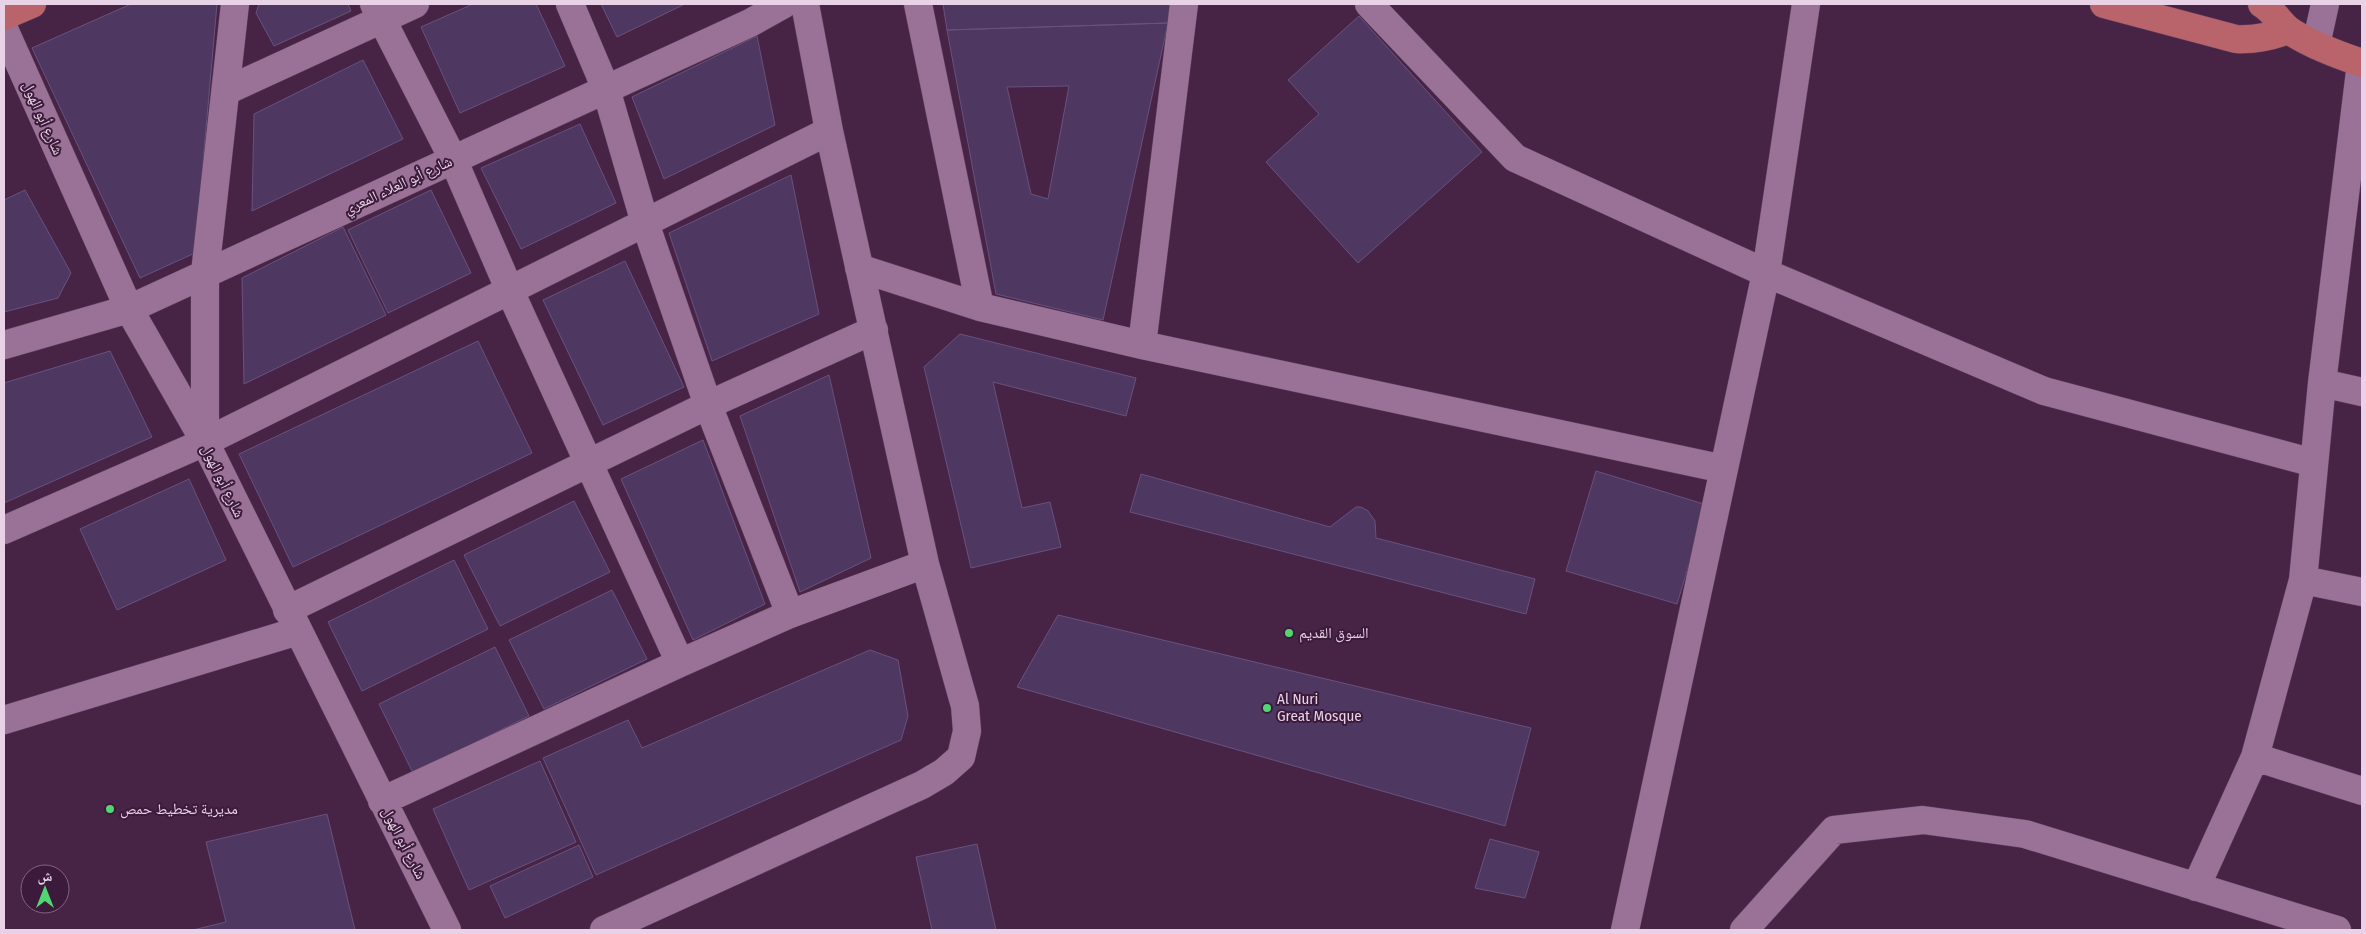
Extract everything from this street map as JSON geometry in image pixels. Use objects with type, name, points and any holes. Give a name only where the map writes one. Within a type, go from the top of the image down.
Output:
[{"type":"main road","points":[[4,16],[32,4]]},
{"type":"main road","points":[[2104,4],[2236,39],[2254,40],[2271,37],[2288,30]]},
{"type":"main road","points":[[2262,4],[2278,16],[2288,30],[2316,45],[2362,63]]},
{"type":"street","points":[[205,442],[205,273],[235,4]]},
{"type":"street","points":[[226,91],[378,11],[415,4]]},
{"type":"street","points":[[570,4],[606,89],[645,223],[708,405],[790,614]]},
{"type":"street","name":"شارع أبو العلاء المعري","points":[[4,345],[129,309],[750,23],[784,4]]},
{"type":"street","points":[[604,930],[922,785],[944,772],[960,756],[967,731],[965,706],[925,564],[859,268],[829,131],[805,4]]},
{"type":"street","points":[[918,4],[980,307]]},
{"type":"street","points":[[1142,345],[1184,4]]},
{"type":"street","points":[[1369,4],[1515,158],[1766,273],[2044,392],[2314,463]]},
{"type":"street","points":[[1625,930],[1766,273],[1806,4]]},
{"type":"street","points":[[2316,45],[2325,4]]},
{"type":"street","points":[[378,11],[453,159],[510,291],[680,663]]},
{"type":"street","name":"شارع أبو الهول","points":[[4,30],[129,309],[205,442],[447,930]]},
{"type":"street","points":[[2196,887],[2255,757],[2303,580],[2322,383],[2362,63]]},
{"type":"street","points":[[4,530],[205,442],[829,131]]},
{"type":"street","points":[[859,268],[980,307],[1142,345],[1724,469]]},
{"type":"street","points":[[4,720],[293,620],[589,462],[708,405],[874,330]]},
{"type":"street","points":[[2322,383],[2362,392]]},
{"type":"street","points":[[382,801],[790,614],[925,564]]},
{"type":"street","points":[[2303,580],[2362,592]]},
{"type":"street","points":[[2255,757],[2362,791]]},
{"type":"street","points":[[1744,930],[1834,830],[1923,820],[2025,834],[2337,930]]},
{"type":"building","points":[[131,4],[217,4],[195,253],[140,278],[32,48]]},
{"type":"building","points":[[259,4],[348,4],[351,11],[274,46],[256,13]]},
{"type":"building","points":[[473,4],[536,4],[565,66],[460,113],[421,27]]},
{"type":"building","points":[[601,4],[685,4],[617,37]]},
{"type":"building","points":[[943,4],[1170,4],[1168,23],[947,30]]},
{"type":"building","points":[[1359,16],[1482,152],[1358,263],[1266,162],[1319,114],[1288,80]]},
{"type":"building","points":[[1168,23],[1103,320],[996,294],[947,30]],"holes":[[[1069,86],[1048,199],[1031,194],[1007,87]]]},
{"type":"building","points":[[757,36],[775,125],[664,179],[632,97]]},
{"type":"building","points":[[363,60],[403,139],[252,211],[254,114]]},
{"type":"building","points":[[580,124],[616,203],[521,249],[481,168]]},
{"type":"building","points":[[791,175],[819,314],[712,361],[669,233]]},
{"type":"building","points":[[25,190],[71,273],[58,298],[4,312],[4,200]]},
{"type":"building","points":[[431,190],[471,273],[388,313],[348,230]]},
{"type":"building","points":[[343,227],[386,315],[244,384],[242,278]]},
{"type":"building","points":[[625,261],[684,387],[603,425],[543,300]]},
{"type":"building","points":[[960,334],[1136,378],[1126,416],[993,382],[1022,508],[1050,502],[1061,547],[971,568],[924,367]]},
{"type":"building","points":[[478,341],[532,453],[293,567],[239,454]]},
{"type":"building","points":[[110,351],[152,437],[4,503],[4,383]]},
{"type":"building","points":[[829,375],[871,558],[800,592],[740,416]]},
{"type":"building","points":[[703,440],[765,604],[693,640],[621,479]]},
{"type":"building","points":[[1596,471],[1707,505],[1677,604],[1566,571]]},
{"type":"building","points":[[1141,474],[1330,527],[1356,507],[1361,507],[1368,511],[1375,521],[1376,538],[1535,579],[1526,614],[1130,512]]},
{"type":"building","points":[[189,479],[226,560],[117,610],[80,529]]},
{"type":"building","points":[[574,501],[610,572],[500,626],[464,555]]},
{"type":"building","points":[[454,560],[488,629],[362,691],[328,622]]},
{"type":"building","points":[[612,590],[647,659],[544,709],[509,640]]},
{"type":"building","name":"Al Nuri Great Mosque","points":[[1058,615],[1531,728],[1505,826],[1017,687]]},
{"type":"building","points":[[495,647],[529,716],[413,773],[379,704]]},
{"type":"building","points":[[870,650],[898,660],[908,716],[901,740],[596,875],[543,758],[628,720],[642,748]]},
{"type":"building","points":[[540,761],[576,842],[469,890],[433,809]]},
{"type":"building","points":[[327,814],[355,930],[193,930],[226,922],[206,842]]},
{"type":"building","points":[[1490,839],[1539,852],[1525,898],[1475,888]]},
{"type":"building","points":[[977,844],[996,930],[932,930],[916,857]]},
{"type":"building","points":[[579,845],[593,877],[505,918],[490,886]]},
{"type":"place","name":"السوق القديم","points":[[1289,633]]},
{"type":"place","name":"Al Nuri Great Mosque","points":[[1267,708]]},
{"type":"place","name":"مديرية تخطيط حمص","points":[[110,809]]}]
